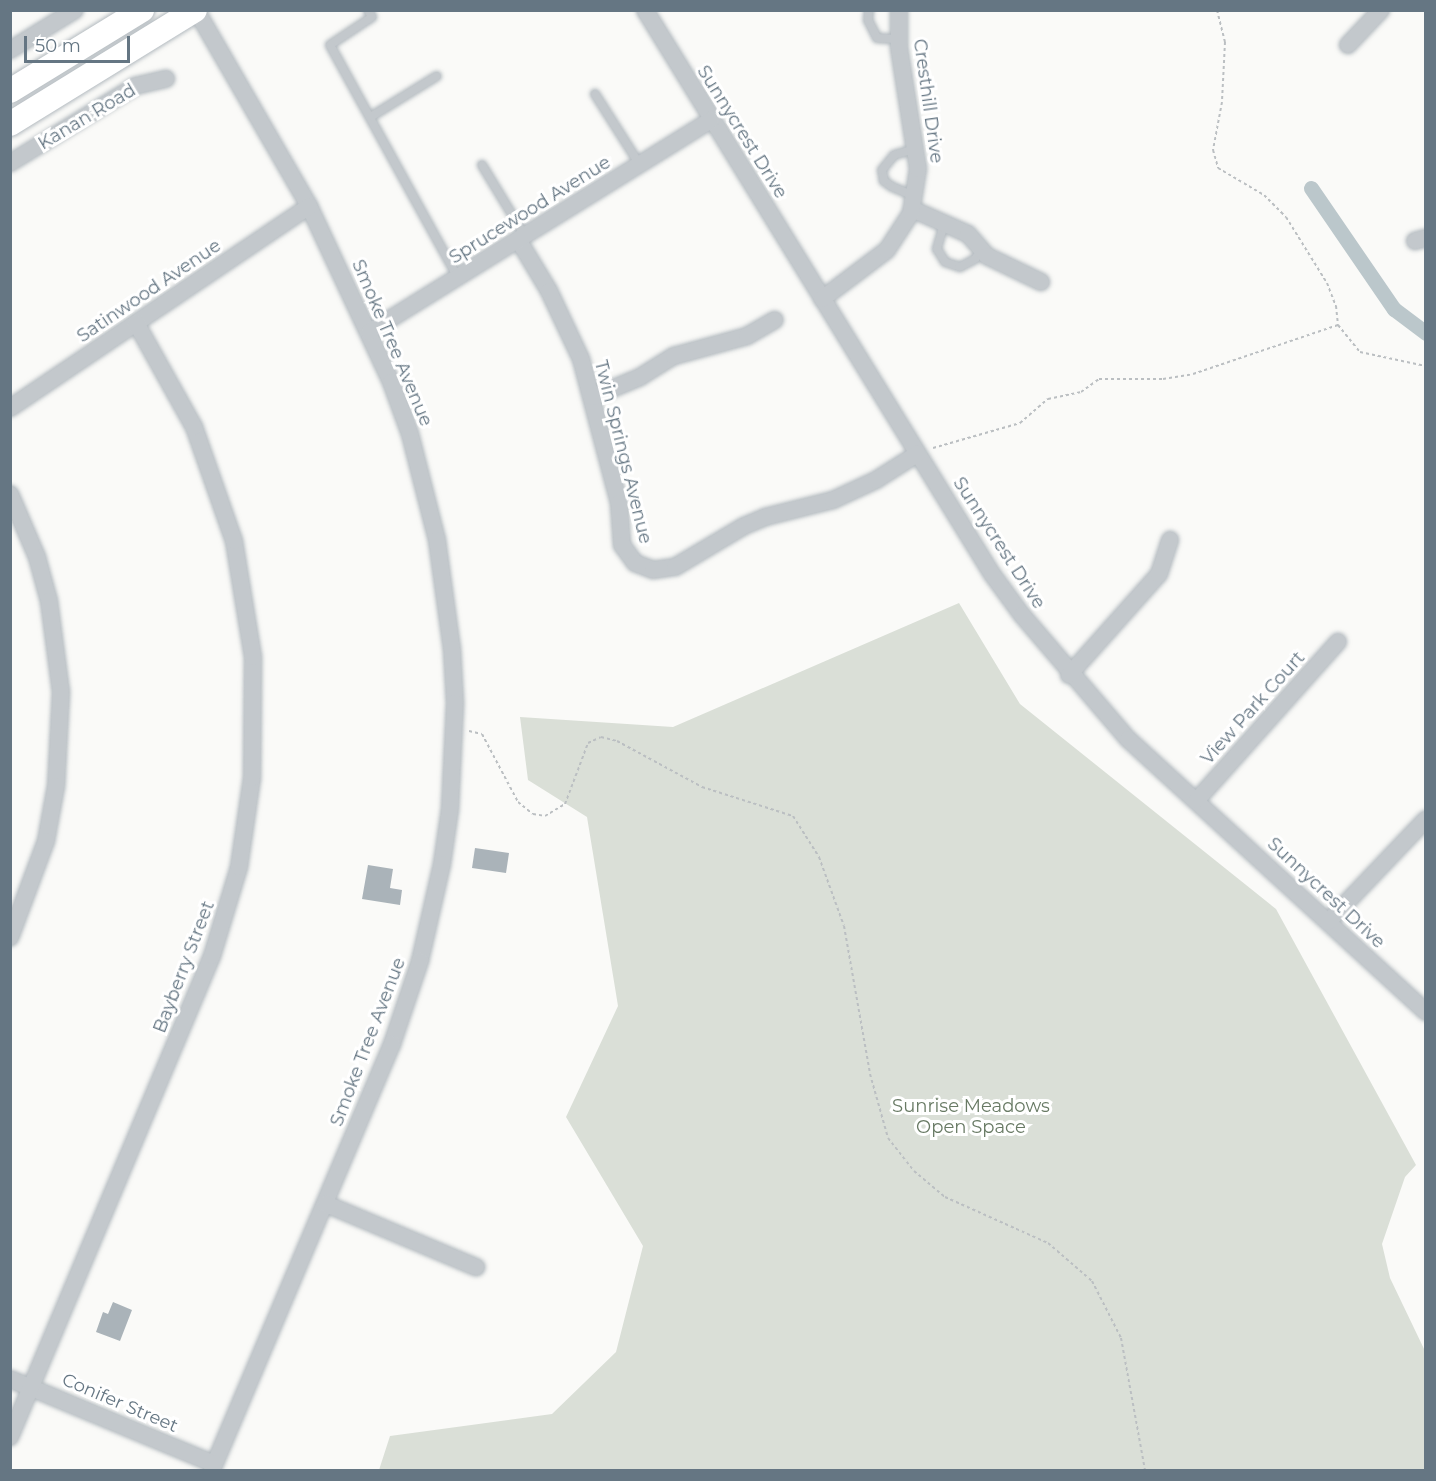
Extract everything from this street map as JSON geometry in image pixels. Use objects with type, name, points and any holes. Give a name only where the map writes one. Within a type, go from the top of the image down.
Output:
[{"type":"main road","points":[[10,91],[142,10]]},
{"type":"main road","name":"Kanan Road","points":[[10,124],[196,10]]},
{"type":"street","points":[[10,50],[75,10]]},
{"type":"street","name":"Smoke Tree Avenue","points":[[196,10],[309,206],[369,332],[410,434],[437,540],[452,649],[454,730],[442,864],[420,961],[392,1044],[213,1467]]},
{"type":"street","name":"Sunnycrest Drive","points":[[645,10],[992,574],[1069,675],[1128,739],[1425,1012]]},
{"type":"street","name":"Cresthill Drive","points":[[822,299],[887,250],[903,230],[914,203],[915,149],[899,39],[899,10]]},
{"type":"street","points":[[1348,45],[1381,10]]},
{"type":"street","name":"Kanan Road","points":[[10,163],[135,87],[166,79]]},
{"type":"street","name":"Sprucewood Avenue","points":[[369,332],[711,120]]},
{"type":"street","points":[[914,203],[944,224],[968,234],[987,256],[1041,282]]},
{"type":"street","name":"Satinwood Avenue","points":[[10,408],[309,206]]},
{"type":"street","name":"Twin Springs Avenue","points":[[522,239],[565,321],[592,397],[619,503],[622,545],[635,563],[648,568],[675,567],[744,526],[765,517],[833,500],[876,480],[918,454]]},
{"type":"street","points":[[592,397],[640,377],[674,356],[747,336],[776,320]]},
{"type":"street","name":"Bayberry Street","points":[[10,1437],[213,956],[239,867],[252,778],[253,657],[234,542],[194,427],[136,323]]},
{"type":"street","points":[[10,494],[37,557],[49,602],[61,692],[58,775],[46,841],[10,938]]},
{"type":"street","points":[[1069,675],[1159,574],[1170,540]]},
{"type":"street","name":"View Park Court","points":[[1197,800],[1338,642]]},
{"type":"street","points":[[1328,922],[1425,819]]},
{"type":"street","points":[[326,1204],[476,1267]]},
{"type":"street","name":"Conifer Street","points":[[10,1379],[213,1467]]},
{"type":"lane","points":[[368,10],[372,17],[330,45],[372,116],[458,278]]},
{"type":"lane","points":[[869,10],[868,20],[877,38],[899,39]]},
{"type":"lane","points":[[372,116],[437,76]]},
{"type":"lane","points":[[596,94],[640,165]]},
{"type":"lane","points":[[914,203],[884,181],[882,170],[894,155],[915,149]]},
{"type":"lane","points":[[482,165],[522,239]]},
{"type":"lane","points":[[944,224],[937,249],[945,262],[960,267],[975,259],[983,249]]},
{"type":"path","points":[[1217,10],[1225,42],[1225,70],[1214,160],[1224,174],[1264,195],[1287,217],[1327,283],[1336,306],[1338,324],[1360,352],[1425,366]]},
{"type":"path","points":[[918,454],[1020,423],[1048,399],[1081,392],[1099,379],[1163,379],[1193,374],[1338,324]]},
{"type":"path","points":[[454,730],[483,734],[518,802],[533,814],[556,812],[565,804],[588,743],[601,737],[616,741],[702,786],[792,816],[819,857],[844,926],[870,1074],[888,1138],[914,1171],[945,1197],[1048,1243],[1092,1281],[1121,1338],[1144,1470]]},
{"type":"green space","name":"Sunrise Meadows Open Space","points":[[959,603],[1020,704],[1276,909],[1416,1165],[1405,1177],[1382,1244],[1390,1278],[1425,1351],[1425,1470],[379,1470],[390,1436],[552,1414],[616,1352],[643,1246],[566,1117],[618,1006],[587,817],[528,780],[520,717],[673,727]]},
{"type":"building","points":[[475,848],[509,853],[506,873],[472,868]]},
{"type":"building","points":[[368,865],[393,869],[390,888],[402,890],[400,905],[362,899]]},
{"type":"building","points":[[113,1302],[132,1310],[120,1341],[96,1332],[103,1312],[108,1314]]},
{"type":"waterway","points":[[1311,188],[1394,309],[1426,333]]}]
